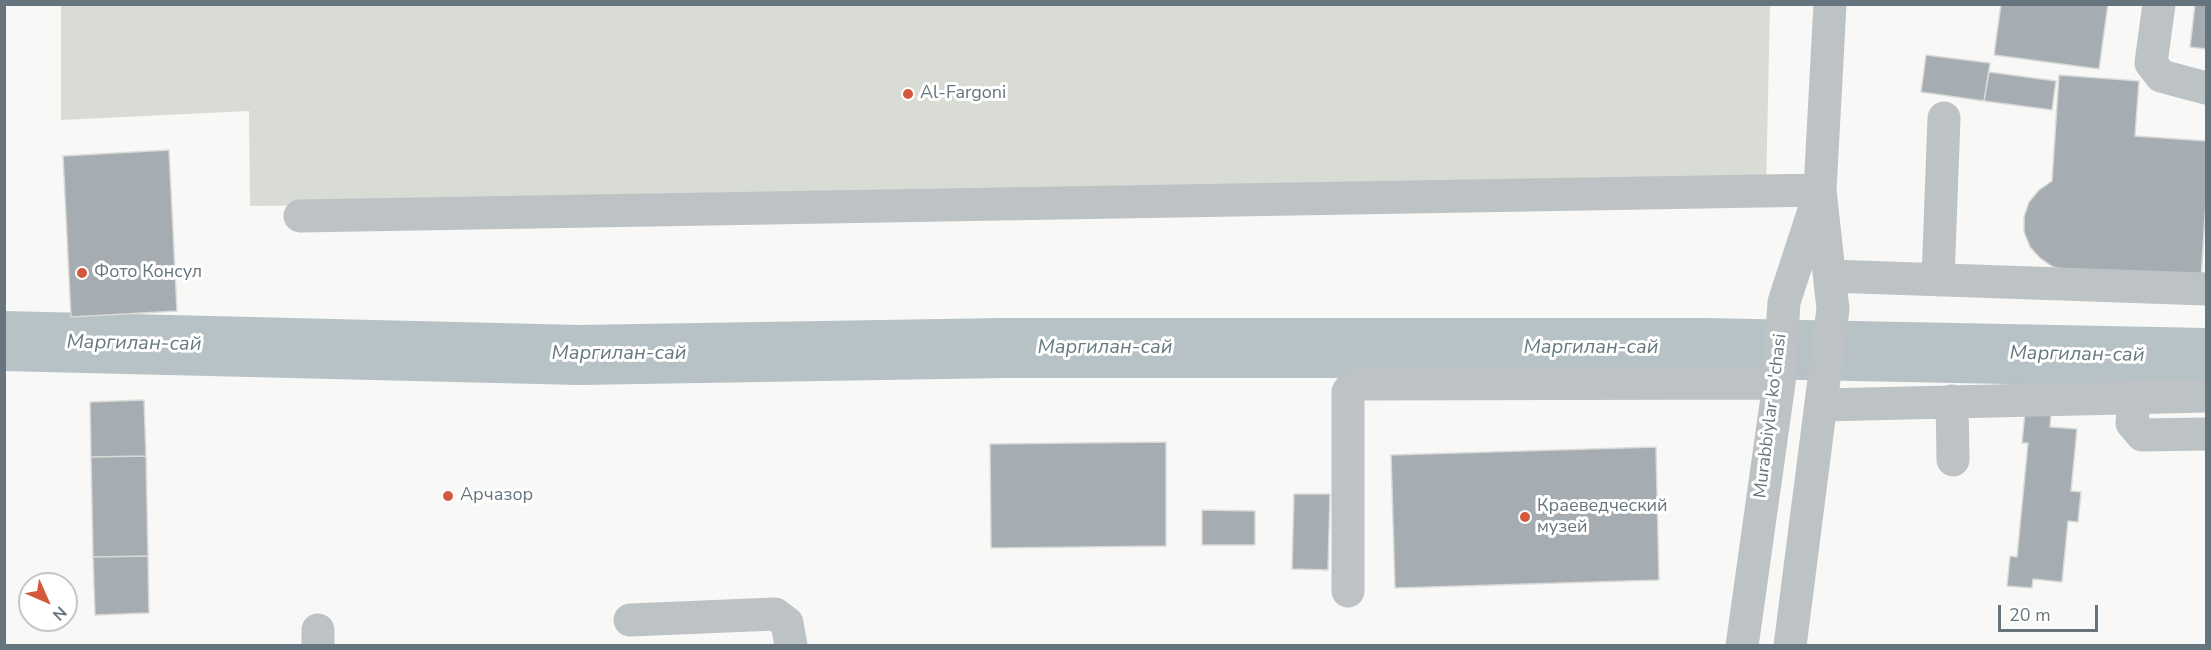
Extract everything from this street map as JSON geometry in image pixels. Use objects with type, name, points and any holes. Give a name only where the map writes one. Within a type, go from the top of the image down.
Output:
[{"type":"street","name":"Murabbiylar ko'chasi","points":[[1790,645],[1833,309],[1820,190],[1830,4]]},
{"type":"street","points":[[2159,4],[2151,63],[2161,76],[2206,88]]},
{"type":"street","points":[[1938,280],[1944,118]]},
{"type":"street","name":"Murabbiylar ko'chasi","points":[[1742,645],[1779,383],[1784,302],[1820,190]]},
{"type":"street","points":[[300,216],[1820,190]]},
{"type":"street","points":[[1830,276],[2206,289]]},
{"type":"street","points":[[1348,591],[1348,392],[1354,384],[1779,383]]},
{"type":"street","points":[[1822,392],[1952,401],[2206,396]]},
{"type":"street","points":[[2134,398],[2132,423],[2142,435],[2205,434]]},
{"type":"street","points":[[1952,401],[1953,460]]},
{"type":"street","points":[[630,620],[775,614],[787,623],[790,645]]},
{"type":"shaded area","points":[[61,5],[1770,5],[1766,191],[250,206],[249,111],[61,120]]},
{"type":"building","points":[[2001,4],[2108,4],[2099,69],[1994,55]]},
{"type":"building","points":[[2195,4],[2206,4],[2206,49],[2190,47]]},
{"type":"building","points":[[1926,55],[1990,63],[1984,101],[1921,92]]},
{"type":"building","points":[[1989,72],[2056,81],[2052,110],[1984,101]]},
{"type":"building","points":[[2059,75],[2139,81],[2135,136],[2206,141],[2206,201],[2201,279],[2068,270],[2053,267],[2030,247],[2024,232],[2024,217],[2029,202],[2039,190],[2052,181]]},
{"type":"building","points":[[169,150],[177,311],[71,317],[63,156]]},
{"type":"building","points":[[144,400],[146,456],[91,457],[90,402]]},
{"type":"building","points":[[2025,412],[2051,415],[2050,427],[2077,429],[2071,491],[2081,492],[2078,522],[2068,521],[2062,582],[2033,579],[2032,588],[2007,586],[2010,556],[2017,557],[2028,443],[2022,443]]},
{"type":"building","points":[[1166,442],[1166,546],[991,548],[990,444]]},
{"type":"building","name":"Краеведческий музей","points":[[1656,447],[1659,580],[1395,588],[1391,455]]},
{"type":"building","points":[[146,456],[148,556],[93,557],[91,457]]},
{"type":"building","points":[[1294,494],[1330,494],[1328,570],[1292,569]]},
{"type":"building","points":[[1202,510],[1255,511],[1255,545],[1202,545]]},
{"type":"building","points":[[148,556],[149,613],[95,615],[93,557]]},
{"type":"waterway","name":"Маргилан-сай","points":[[4,341],[579,355],[1003,348],[1703,348],[2206,358]]},
{"type":"place","name":"Al-Fargoni","points":[[908,94]]},
{"type":"place","name":"Фото Консул","points":[[82,273]]},
{"type":"place","name":"Арчазор","points":[[448,496]]},
{"type":"place","name":"Краеведческий музей","points":[[1525,517]]}]
